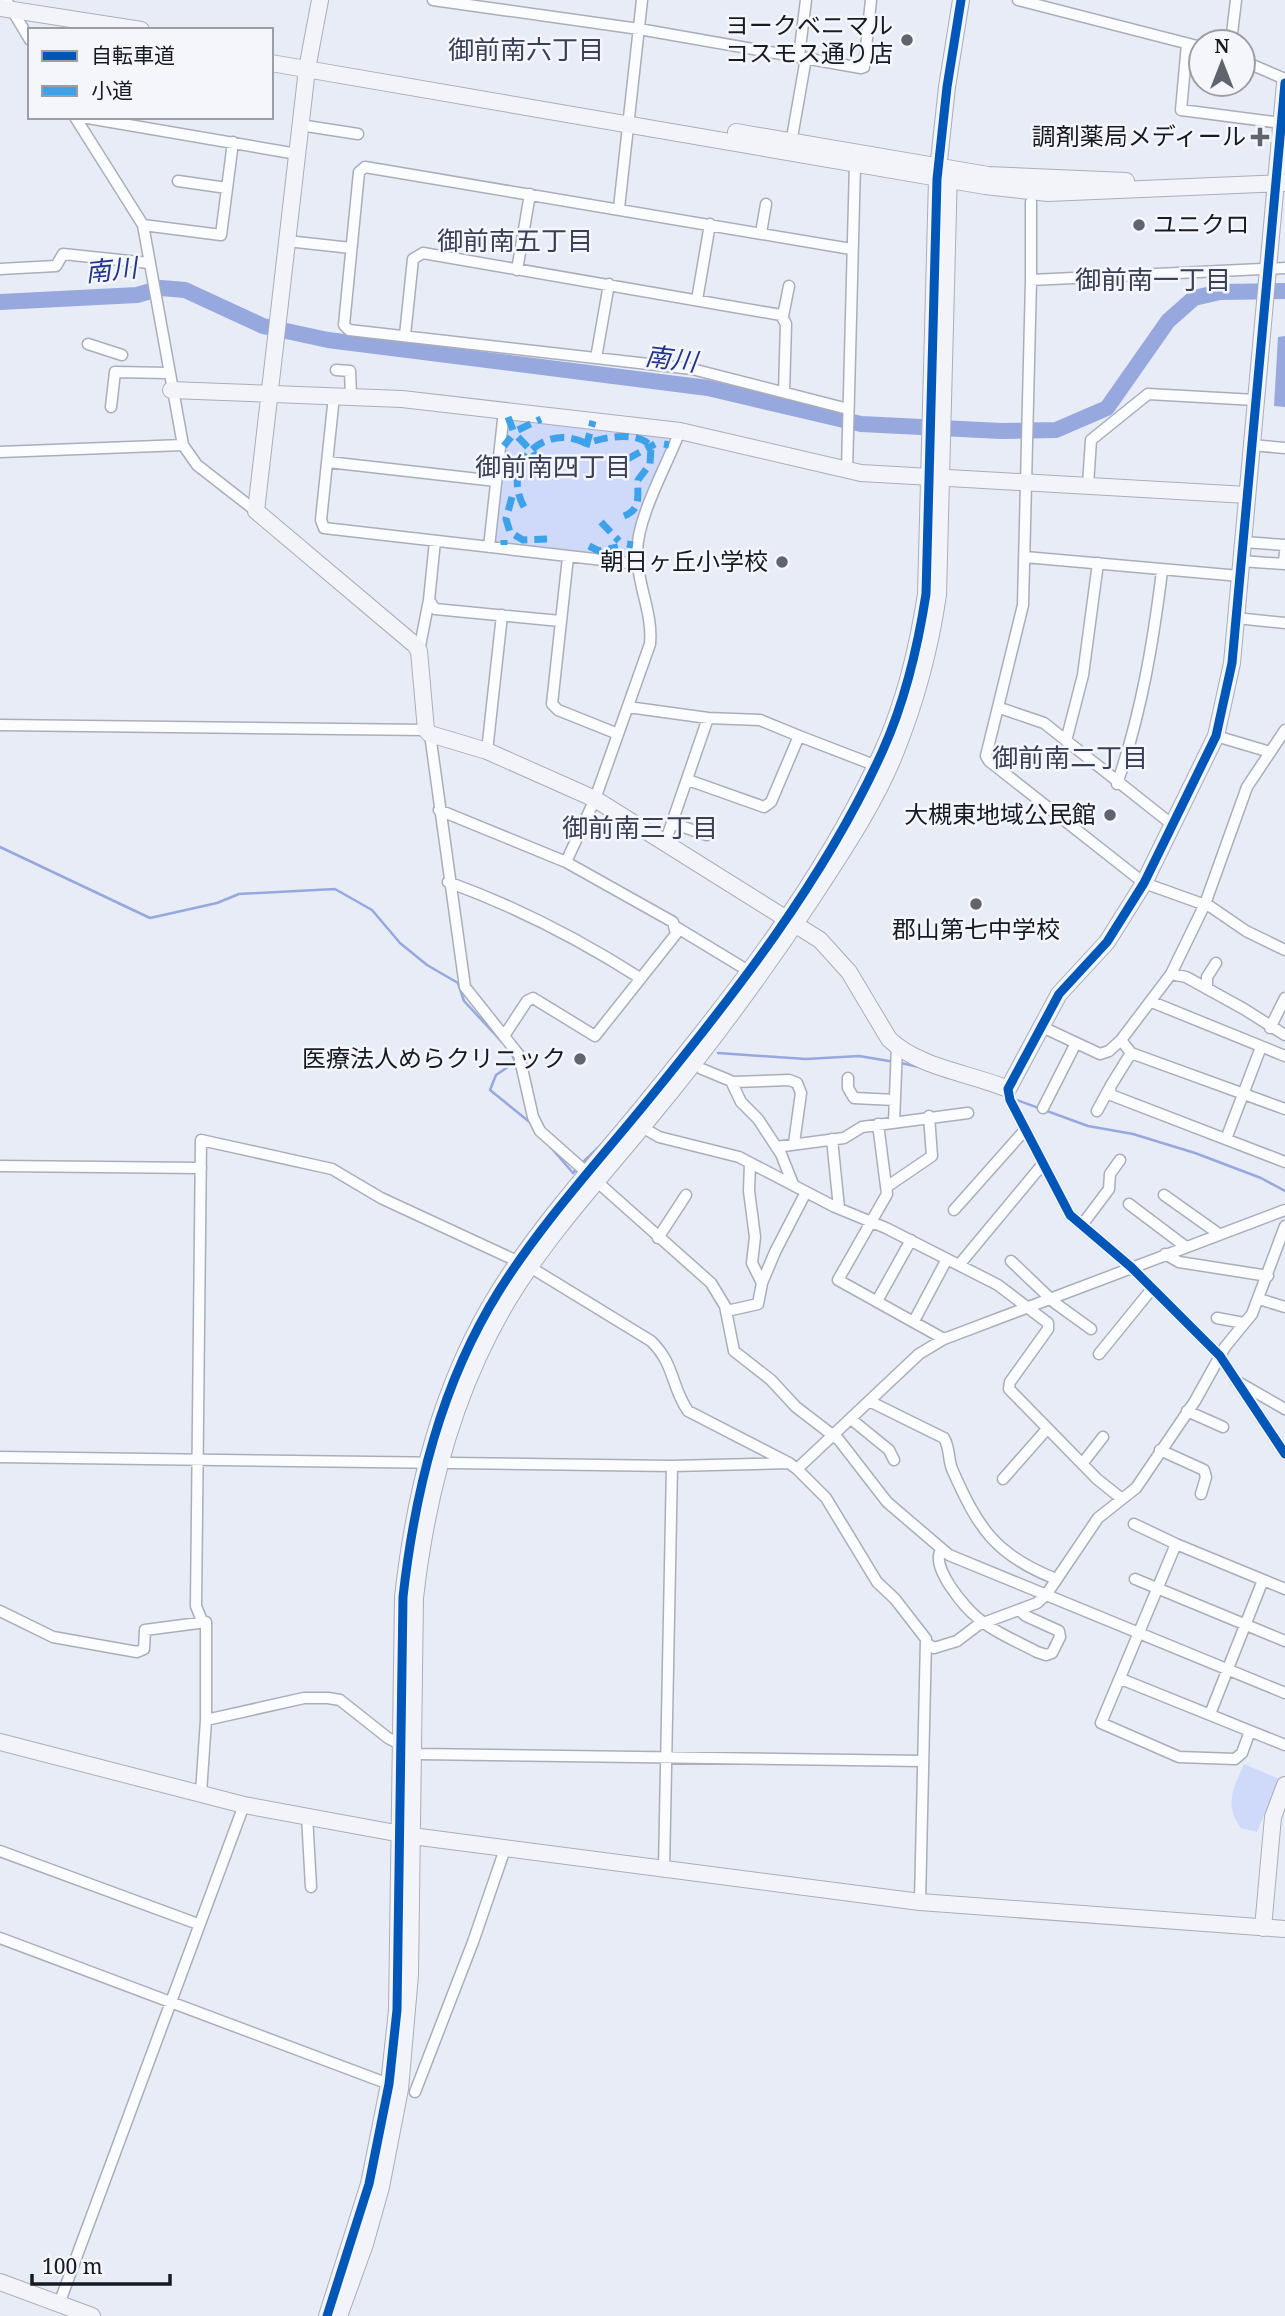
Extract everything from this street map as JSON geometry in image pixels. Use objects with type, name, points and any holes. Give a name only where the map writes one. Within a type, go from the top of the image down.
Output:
[{"type":"street","points":[[256,512],[300,125],[320,0]]},
{"type":"street","points":[[433,0],[639,29],[864,67],[871,0]]},
{"type":"street","points":[[619,208],[642,0]]},
{"type":"street","points":[[793,132],[806,0]]},
{"type":"street","points":[[592,1178],[790,921],[855,831],[895,754],[913,706],[932,637],[938,595],[937,443],[943,174],[962,0]]},
{"type":"street","points":[[1018,0],[1187,44],[1180,108],[1183,112],[1280,123]]},
{"type":"street","points":[[1233,28],[1236,0]]},
{"type":"street","points":[[7,11],[69,28]]},
{"type":"street","points":[[7,11],[127,28]]},
{"type":"street","points":[[7,11],[28,37]]},
{"type":"street","points":[[273,54],[308,64],[943,174]]},
{"type":"street","points":[[273,63],[308,64]]},
{"type":"street","points":[[1008,1089],[1059,995],[1125,918],[1174,826],[1216,736],[1229,684],[1266,271],[1280,179],[1280,123],[1285,81],[1257,68]]},
{"type":"street","points":[[76,119],[143,225],[183,445],[197,464],[419,651]]},
{"type":"street","points":[[94,119],[297,154]]},
{"type":"street","points":[[630,119],[855,164],[943,174],[1106,181],[1280,179]]},
{"type":"street","points":[[300,125],[358,134]]},
{"type":"street","points":[[143,225],[221,235],[233,142]]},
{"type":"street","points":[[847,470],[855,164]]},
{"type":"street","points":[[849,410],[692,369],[345,328],[359,172],[365,167],[851,249]]},
{"type":"street","points":[[178,180],[227,188]]},
{"type":"street","points":[[517,270],[530,194]]},
{"type":"street","points":[[1031,202],[1028,483],[1023,605],[1000,708],[986,753],[989,761],[1144,883],[1205,904],[1246,931],[1285,950]]},
{"type":"street","points":[[761,233],[766,204]]},
{"type":"street","points":[[697,300],[710,224]]},
{"type":"street","points":[[287,241],[351,248]]},
{"type":"street","points":[[405,335],[413,259],[418,253],[783,316]]},
{"type":"street","points":[[0,269],[56,266],[63,254],[149,267]]},
{"type":"street","points":[[1031,280],[1266,271],[1285,268]]},
{"type":"street","points":[[596,358],[608,284]]},
{"type":"street","points":[[784,392],[786,324],[783,316],[789,286]]},
{"type":"street","points":[[89,344],[123,350],[120,372]]},
{"type":"street","points":[[336,370],[350,371],[351,396]]},
{"type":"street","points":[[111,407],[115,372],[168,373]]},
{"type":"street","points":[[171,390],[351,396],[680,431],[847,470],[937,478],[1247,495]]},
{"type":"street","points":[[1088,485],[1091,440],[1147,394],[1255,400]]},
{"type":"street","points":[[334,396],[321,520],[324,528],[638,564]]},
{"type":"street","points":[[489,547],[504,411]]},
{"type":"street","points":[[566,862],[596,799],[650,637],[650,616],[638,564],[640,529],[680,431]]},
{"type":"street","points":[[0,452],[183,445]]},
{"type":"street","points":[[1251,445],[1285,448]]},
{"type":"street","points":[[328,462],[496,481]]},
{"type":"street","points":[[435,541],[429,600],[419,651],[448,882],[467,993],[519,1055],[533,1117],[540,1131],[711,1283],[727,1311],[734,1352],[834,1435],[887,1502],[941,1550],[1285,1693]]},
{"type":"street","points":[[1243,542],[1285,545]]},
{"type":"street","points":[[1025,557],[1162,571],[1241,569],[1284,564],[1285,552]]},
{"type":"street","points":[[568,557],[552,705],[558,710],[618,734]]},
{"type":"street","points":[[1066,741],[1088,646],[1098,564]]},
{"type":"street","points":[[1117,784],[1138,720],[1147,680],[1162,571]]},
{"type":"street","points":[[429,600],[435,609],[560,621]]},
{"type":"street","points":[[487,751],[502,615]]},
{"type":"street","points":[[1236,618],[1285,623]]},
{"type":"street","points":[[628,707],[708,718],[760,720],[869,763]]},
{"type":"street","points":[[1000,708],[1040,721],[1174,826]]},
{"type":"street","points":[[665,843],[708,718]]},
{"type":"street","points":[[0,725],[428,732],[487,751],[596,799],[820,940],[836,956],[897,1046],[920,1058],[1008,1089],[1025,1130],[1066,1209],[1131,1267],[1220,1356],[1285,1454]]},
{"type":"street","points":[[1040,1026],[1102,1054],[1110,1051],[1121,1040],[1171,974],[1205,904],[1247,787],[1285,730]]},
{"type":"street","points":[[688,780],[764,807],[771,802],[799,736]]},
{"type":"street","points":[[1216,736],[1270,752]]},
{"type":"street","points":[[439,810],[566,862],[673,922],[676,927],[742,967]]},
{"type":"street","points":[[672,823],[707,835]]},
{"type":"street","points":[[448,882],[513,907],[587,945],[640,978]]},
{"type":"street","points":[[339,2316],[365,2244],[381,2187],[401,2088],[397,2010],[406,1835],[403,1597],[409,1545],[448,1395],[472,1341],[524,1265],[543,1227],[642,1127],[713,1041],[790,921]]},
{"type":"street","points":[[504,1036],[527,1001],[533,998],[595,1036],[676,934],[676,927]]},
{"type":"street","points":[[1207,989],[1207,976],[1216,963]]},
{"type":"street","points":[[1171,974],[1250,1012],[1270,1028],[1285,1035]]},
{"type":"street","points":[[1270,1028],[1285,998]]},
{"type":"street","points":[[1152,1002],[1285,1056]]},
{"type":"street","points":[[1121,1040],[1131,1053],[1285,1109]]},
{"type":"street","points":[[1043,1108],[1076,1043]]},
{"type":"street","points":[[894,1122],[897,1046]]},
{"type":"street","points":[[1226,1139],[1261,1047]]},
{"type":"street","points":[[1097,1111],[1131,1053]]},
{"type":"street","points":[[702,1069],[733,1082],[789,1080],[797,1083],[801,1093],[794,1143]]},
{"type":"street","points":[[849,1078],[848,1088],[854,1098],[894,1100]]},
{"type":"street","points":[[733,1082],[741,1102],[750,1109],[776,1147],[793,1184]]},
{"type":"street","points":[[1110,1089],[1111,1095],[1285,1162]]},
{"type":"street","points":[[776,1147],[844,1138],[862,1127],[968,1112]]},
{"type":"street","points":[[888,1186],[932,1156],[929,1116]]},
{"type":"street","points":[[878,1125],[888,1186],[886,1197],[838,1280],[944,1339]]},
{"type":"street","points":[[642,1127],[659,1137],[740,1157],[998,1285],[1048,1323],[1049,1328],[1010,1382],[1009,1389],[1082,1464],[1122,1499]]},
{"type":"street","points":[[954,1210],[1025,1130]]},
{"type":"street","points":[[832,1139],[839,1208]]},
{"type":"street","points":[[201,1793],[206,1720],[206,1622],[202,1621],[195,1606],[201,1140],[332,1170],[381,1198],[524,1265],[651,1341],[665,1354],[681,1401],[688,1411],[793,1466],[835,1509],[877,1582],[895,1599],[923,1634],[926,1643],[920,1902]]},
{"type":"street","points":[[1082,1225],[1109,1189],[1110,1174],[1120,1160]]},
{"type":"street","points":[[750,1163],[749,1191],[755,1237],[752,1263],[762,1283]]},
{"type":"street","points":[[959,1265],[1042,1165]]},
{"type":"street","points":[[0,1166],[201,1168]]},
{"type":"street","points":[[727,1311],[758,1304],[762,1283],[806,1192]]},
{"type":"street","points":[[658,1238],[685,1195]]},
{"type":"street","points":[[1164,1195],[1219,1234]]},
{"type":"street","points":[[1129,1204],[1186,1247]]},
{"type":"street","points":[[0,1457],[793,1466],[834,1435],[919,1354],[944,1339],[1024,1306],[1285,1210]]},
{"type":"street","points":[[926,1643],[934,1648],[948,1645],[983,1622],[1020,1610],[1046,1595],[1098,1518],[1139,1485],[1187,1411],[1259,1299],[1285,1226]]},
{"type":"street","points":[[877,1301],[911,1240]]},
{"type":"street","points":[[1165,1254],[1179,1262],[1268,1276]]},
{"type":"street","points":[[914,1321],[947,1259]]},
{"type":"street","points":[[1011,1261],[1048,1297],[1091,1329]]},
{"type":"street","points":[[1099,1354],[1152,1290]]},
{"type":"street","points":[[1259,1299],[1285,1307]]},
{"type":"street","points":[[1217,1318],[1244,1322]]},
{"type":"street","points":[[1236,1381],[1285,1409]]},
{"type":"street","points":[[869,1401],[944,1438],[950,1464],[961,1488],[996,1544],[1020,1564],[1056,1580]]},
{"type":"street","points":[[1187,1411],[1223,1427]]},
{"type":"street","points":[[851,1419],[889,1450],[894,1460]]},
{"type":"street","points":[[1003,1479],[1047,1429]]},
{"type":"street","points":[[1082,1464],[1103,1437]]},
{"type":"street","points":[[1160,1450],[1204,1470],[1206,1477],[1201,1494]]},
{"type":"street","points":[[664,1869],[672,1466]]},
{"type":"street","points":[[1134,1524],[1285,1589]]},
{"type":"street","points":[[1176,1544],[1101,1723],[1179,1757],[1235,1759],[1242,1753],[1250,1731]]},
{"type":"street","points":[[941,1550],[937,1562],[949,1584],[983,1622],[1037,1652],[1046,1656],[1052,1653],[1060,1637],[1059,1631],[1024,1615],[1020,1610]]},
{"type":"street","points":[[1135,1579],[1285,1641]]},
{"type":"street","points":[[1210,1714],[1263,1580]]},
{"type":"street","points":[[0,1611],[53,1637],[137,1652],[144,1649],[145,1630],[202,1621]]},
{"type":"street","points":[[1121,1679],[1285,1745]]},
{"type":"street","points":[[206,1720],[304,1698],[328,1698],[340,1700],[388,1738],[419,1754],[923,1762]]},
{"type":"street","points":[[0,1742],[244,1805],[406,1835],[920,1902],[1285,1929]]},
{"type":"street","points":[[1263,1928],[1285,1786]]},
{"type":"street","points":[[59,2304],[244,1805]]},
{"type":"street","points":[[307,1816],[311,1887]]},
{"type":"street","points":[[327,2316],[401,2088],[473,1942],[505,1849]]},
{"type":"street","points":[[0,1851],[198,1924]]},
{"type":"street","points":[[0,1938],[401,2088]]},
{"type":"street","points":[[0,2282],[92,2316]]},
{"type":"shaded area","points":[[509,415],[671,436],[638,518],[631,554],[628,557],[496,543],[494,537]]},
{"type":"shaded area","points":[[1244,1764],[1279,1779],[1257,1832],[1241,1828],[1233,1812],[1232,1797]]},
{"type":"water","points":[[1285,336],[1285,407],[1274,406],[1278,337]]},
{"type":"waterway","name":"南川","points":[[0,302],[137,295],[161,288],[185,290],[263,326],[328,340],[708,388],[861,424],[1001,431],[1056,430],[1107,408],[1168,321],[1194,298],[1220,292],[1285,291]]},
{"type":"waterway","points":[[0,847],[150,918],[217,903],[239,894],[335,889],[372,910],[400,943],[427,965],[458,983],[464,1001],[503,1043]]},
{"type":"waterway","points":[[718,1053],[806,1059],[859,1056],[895,1062]]},
{"type":"waterway","points":[[512,1054],[515,1062],[496,1075],[490,1090],[532,1124]]},
{"type":"waterway","points":[[901,1063],[919,1067]]},
{"type":"waterway","points":[[1014,1099],[1088,1126],[1133,1134],[1195,1153],[1261,1178],[1285,1191]]},
{"type":"waterway","points":[[581,1164],[604,1142]]},
{"type":"waterway","points":[[547,1143],[573,1173],[577,1169]]},
{"type":"marked path","points":[[508,417],[513,430]]},
{"type":"marked path","points":[[518,430],[541,419]]},
{"type":"marked path","points":[[586,447],[593,421]]},
{"type":"marked path","points":[[504,446],[511,437]]},
{"type":"marked path","points":[[518,437],[537,457]]},
{"type":"marked path","points":[[594,441],[633,437],[651,447],[650,464],[638,480],[636,506],[624,516]]},
{"type":"marked path","points":[[524,507],[518,491],[518,476],[522,462],[531,451],[542,442],[556,438],[571,438],[587,444]]},
{"type":"marked path","points":[[609,469],[655,444]]},
{"type":"marked path","points":[[664,444],[669,445]]},
{"type":"marked path","points":[[512,497],[506,519],[510,532],[523,540],[547,539]]},
{"type":"marked path","points":[[601,522],[619,541]]},
{"type":"marked path","points":[[504,540],[504,545]]},
{"type":"marked path","points":[[627,544],[633,545]]},
{"type":"marked path","points":[[589,546],[599,551],[618,547]]},
{"type":"cycle path","points":[[327,2316],[369,2184],[389,2084],[397,2010],[403,1597],[423,1478],[446,1400],[461,1363],[499,1291],[550,1218],[678,1063],[776,934],[806,890],[860,798],[898,712],[915,653],[926,594],[937,179],[947,87],[961,0]]},
{"type":"cycle path","points":[[1285,83],[1232,663],[1216,736],[1144,883],[1107,942],[1059,994],[1008,1089],[1010,1100],[1070,1215],[1131,1267],[1220,1356],[1285,1454]]},
{"type":"place","name":"ヨークベニマル コスモス通り店","points":[[907,40]]},
{"type":"place","name":"調剤薬局メディール","points":[[1260,137]]},
{"type":"place","name":"ユニクロ","points":[[1139,225]]},
{"type":"place","name":"朝日ヶ丘小学校","points":[[782,562]]},
{"type":"place","name":"大槻東地域公民館","points":[[1110,815]]},
{"type":"place","name":"郡山第七中学校","points":[[976,904]]},
{"type":"place","name":"医療法人めらクリニック","points":[[580,1059]]},
{"type":"district","name":"御前南六丁目","points":[[526,50]]},
{"type":"district","name":"御前南五丁目","points":[[515,241]]},
{"type":"district","name":"御前南一丁目","points":[[1153,280]]},
{"type":"district","name":"御前南四丁目","points":[[553,467]]},
{"type":"district","name":"御前南二丁目","points":[[1070,758]]},
{"type":"district","name":"御前南三丁目","points":[[640,828]]}]
